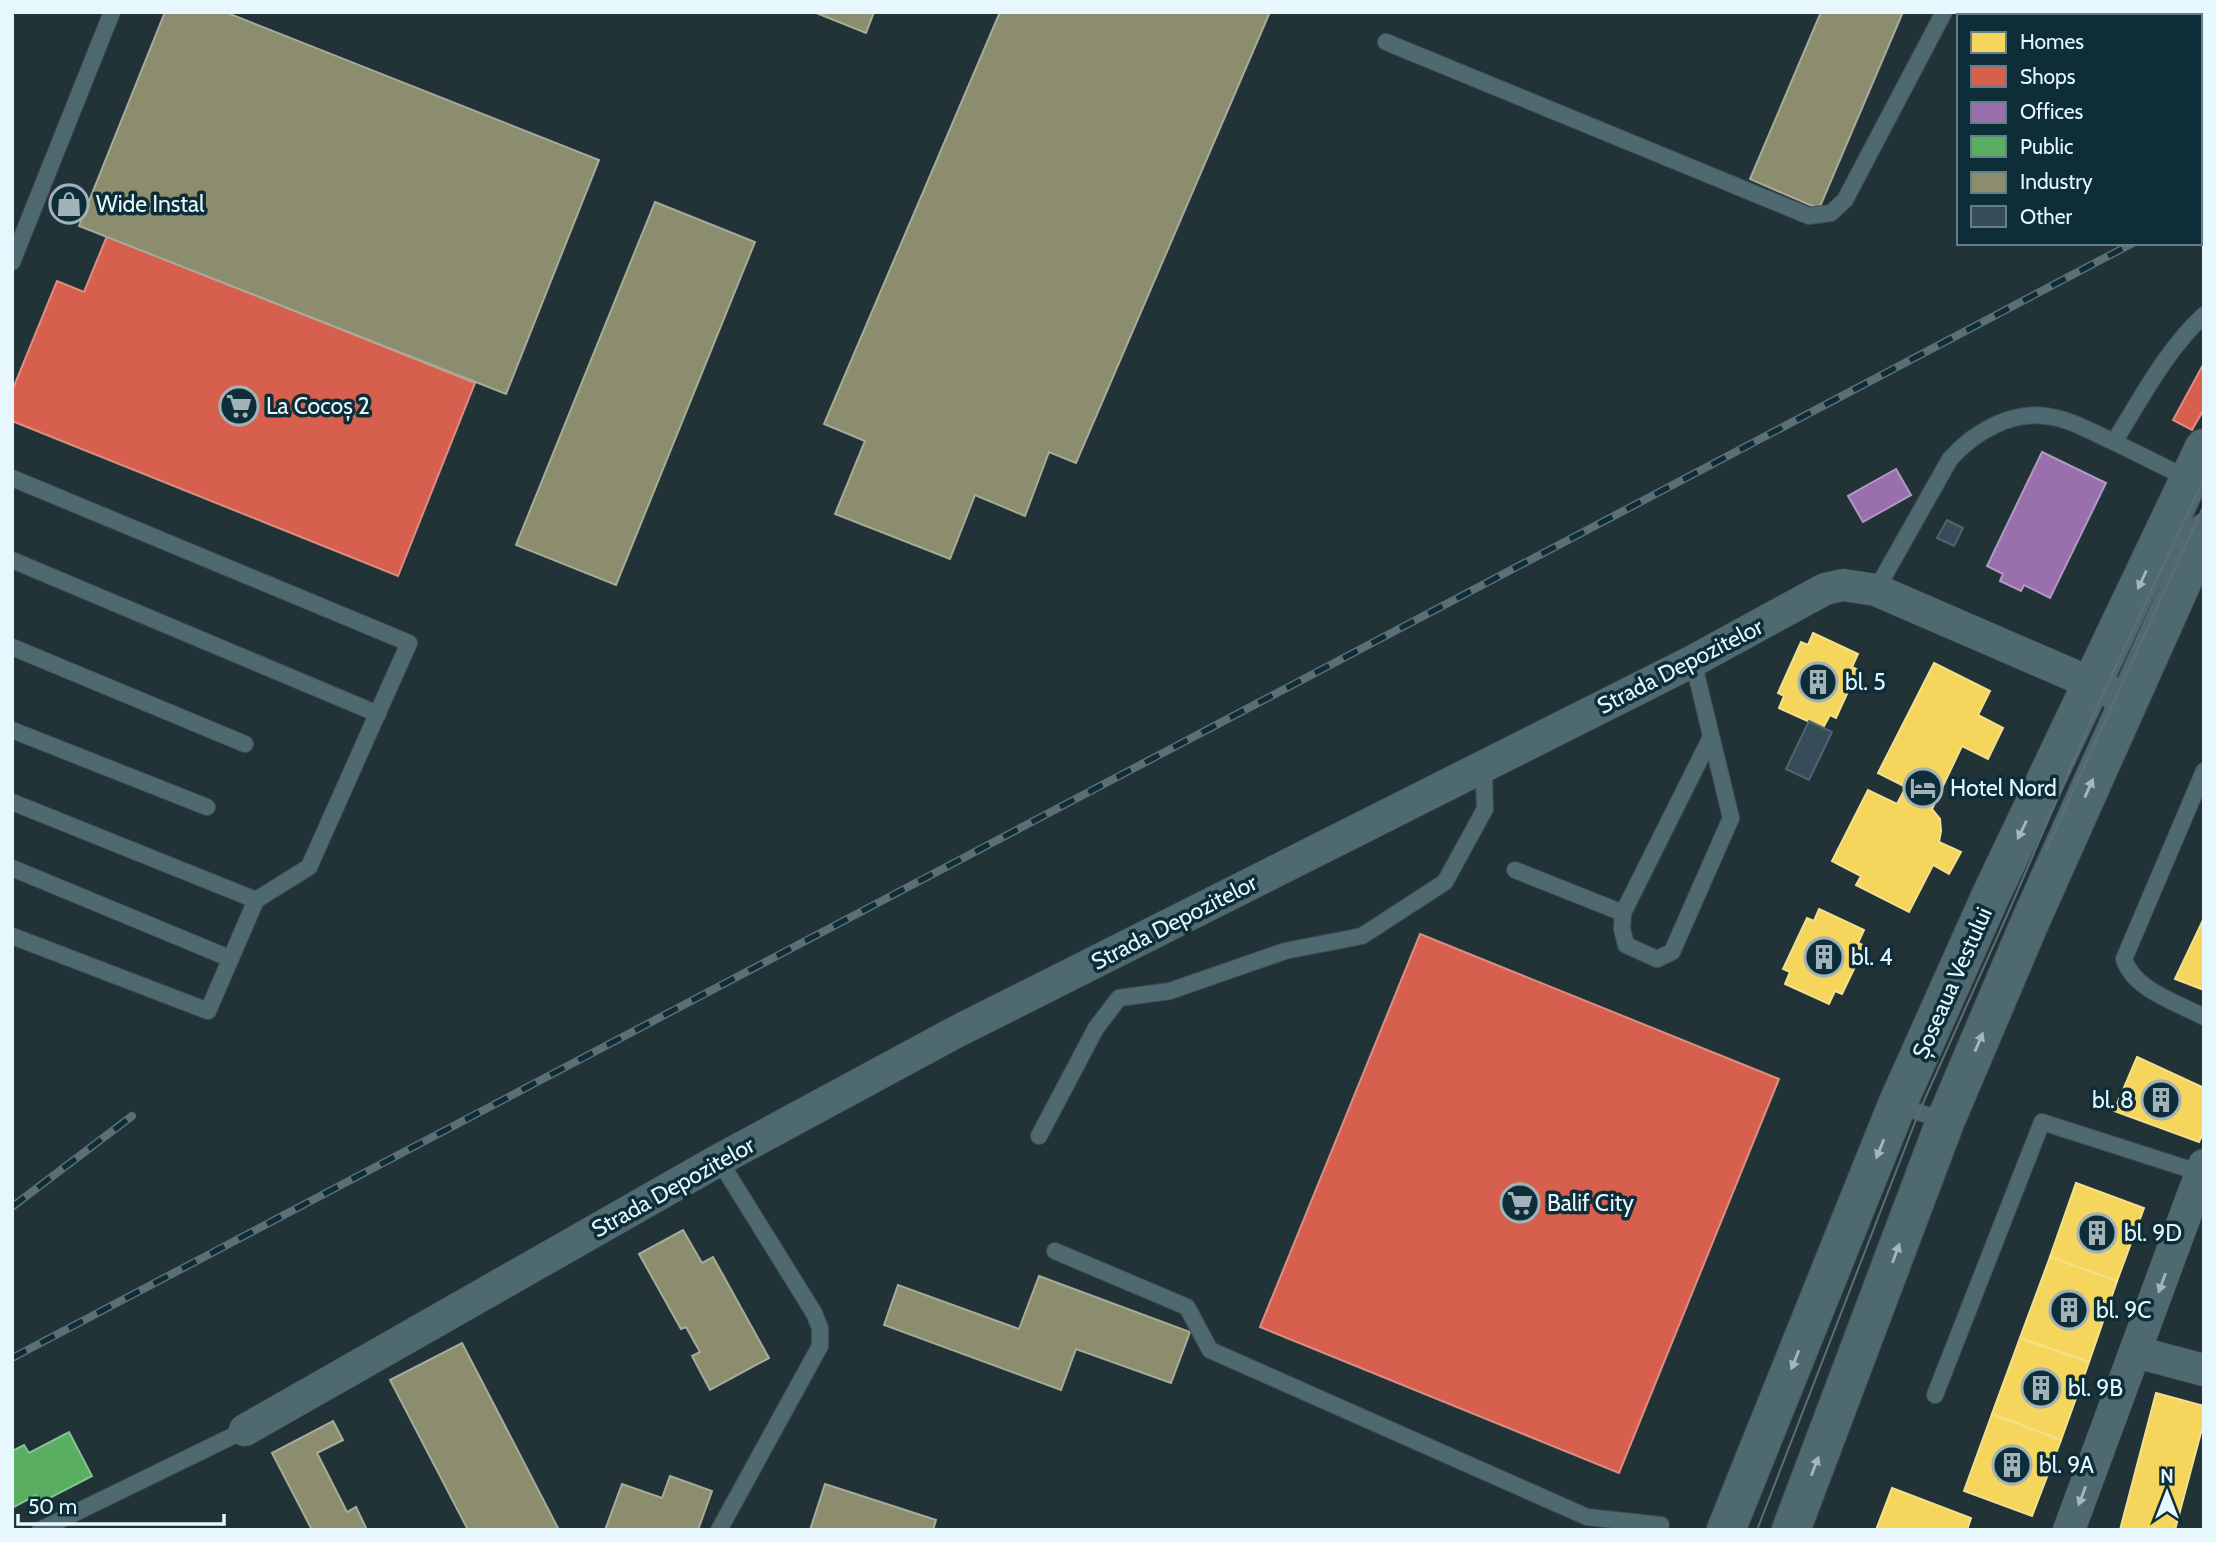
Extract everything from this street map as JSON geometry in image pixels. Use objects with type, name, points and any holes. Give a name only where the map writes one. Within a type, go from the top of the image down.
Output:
[{"type":"main road","name":"Șoseaua Vestului","points":[[1726,1530],[1898,1105],[1991,895],[2196,464]]},
{"type":"main road","name":"Șoseaua Vestului","points":[[1791,1530],[1945,1122],[2204,533]]},
{"type":"street","name":"Strada Depozitelor","points":[[245,1430],[719,1160],[954,1033],[1693,661],[1825,589],[1843,585],[1876,590],[2130,700]]},
{"type":"street","points":[[2069,1530],[2136,1352],[2190,1245],[2202,1169]]},
{"type":"street","points":[[2136,1352],[2204,1370]]},
{"type":"lane","points":[[12,262],[112,12]]},
{"type":"lane","points":[[1386,41],[1809,216],[1831,213],[1845,200],[1944,12]]},
{"type":"lane","points":[[2114,442],[2171,353],[2189,328],[2204,315]]},
{"type":"lane","points":[[1876,590],[1950,459],[1963,444],[1986,429],[2028,416],[2053,417],[2114,442],[2196,464]]},
{"type":"lane","points":[[12,478],[409,643],[309,867],[256,901],[208,1011],[12,936]]},
{"type":"lane","points":[[12,560],[377,714]]},
{"type":"lane","points":[[12,647],[245,744]]},
{"type":"lane","points":[[1693,661],[1731,818],[1672,952],[1657,959],[1626,945],[1622,929],[1623,913],[1711,737]]},
{"type":"lane","points":[[12,730],[207,807]]},
{"type":"lane","points":[[1039,1136],[1096,1028],[1119,998],[1170,991],[1285,951],[1362,936],[1445,882],[1485,809],[1482,767]]},
{"type":"lane","points":[[2204,771],[2124,959],[2128,971],[2140,984],[2204,1017]]},
{"type":"lane","points":[[12,802],[256,901]]},
{"type":"lane","points":[[12,868],[229,958]]},
{"type":"lane","points":[[1515,870],[1623,913]]},
{"type":"lane","points":[[1898,1105],[1945,1122]]},
{"type":"lane","points":[[1935,1395],[2042,1122],[2202,1169]]},
{"type":"lane","points":[[719,1160],[814,1313],[820,1328],[820,1346],[719,1530]]},
{"type":"lane","points":[[1055,1251],[1187,1307],[1210,1350],[1587,1517],[1661,1525]]},
{"type":"lane","points":[[40,1530],[245,1430]]},
{"type":"building: Homes","name":"bl. 5","points":[[1813,633],[1858,654],[1852,667],[1858,670],[1836,718],[1830,715],[1823,728],[1779,708],[1784,696],[1778,693],[1801,642],[1808,645]]},
{"type":"building: Homes","name":"Hotel Nord","points":[[1934,663],[1990,691],[1978,715],[2003,728],[1988,759],[1962,746],[1932,809],[1940,819],[1939,842],[1961,852],[1949,874],[1933,865],[1909,912],[1856,885],[1861,876],[1832,861],[1868,790],[1897,804],[1906,787],[1878,773]]},
{"type":"building: Homes","name":"bl. 4","points":[[1819,909],[1864,930],[1858,943],[1865,946],[1842,994],[1835,991],[1829,1004],[1785,984],[1790,972],[1783,969],[1807,918],[1814,921]]},
{"type":"building: Homes","points":[[2204,918],[2204,990],[2175,979]]},
{"type":"building: Homes","name":"bl. 8","points":[[2137,1057],[2204,1088],[2204,1131],[2199,1142],[2114,1111]]},
{"type":"building: Homes","name":"bl. 9D","points":[[2076,1183],[2144,1208],[2117,1281],[2050,1257]]},
{"type":"building: Homes","name":"bl. 9C","points":[[2050,1257],[2117,1281],[2089,1362],[2020,1338]]},
{"type":"building: Homes","name":"bl. 9B","points":[[2020,1338],[2089,1362],[2061,1440],[1992,1414]]},
{"type":"building: Homes","points":[[2156,1393],[2204,1406],[2204,1421],[2175,1530],[2120,1530]]},
{"type":"building: Homes","name":"bl. 9A","points":[[1992,1414],[2061,1440],[2032,1516],[1964,1491]]},
{"type":"building: Homes","points":[[1892,1488],[1971,1518],[1967,1530],[1876,1530]]},
{"type":"building: Shops","name":"La Cocoș 2","points":[[107,236],[475,383],[398,576],[12,421],[12,391],[57,281],[84,292]]},
{"type":"building: Shops","points":[[2204,363],[2204,409],[2192,430],[2173,420]]},
{"type":"building: Shops","name":"Balif City","points":[[1420,934],[1779,1079],[1619,1473],[1260,1327]]},
{"type":"building: Offices","points":[[2042,452],[2106,483],[2050,598],[2024,585],[2021,591],[2000,581],[2003,574],[1987,566]]},
{"type":"building: Offices","points":[[1896,469],[1911,495],[1863,522],[1848,496]]},
{"type":"building: Public","points":[[69,1432],[92,1476],[40,1503],[36,1495],[12,1508],[12,1451],[24,1445],[29,1453]]},
{"type":"building: Industry","points":[[165,12],[225,12],[599,160],[506,394],[79,226]]},
{"type":"building: Industry","points":[[814,12],[874,12],[866,33]]},
{"type":"building: Industry","points":[[1000,12],[1270,12],[1076,463],[1049,452],[1025,516],[975,495],[950,559],[835,514],[865,441],[824,424]]},
{"type":"building: Industry","points":[[1821,12],[1903,12],[1819,209],[1750,179]]},
{"type":"building: Industry","points":[[655,202],[755,242],[616,585],[516,545]]},
{"type":"building: Industry","points":[[683,1230],[702,1263],[713,1257],[769,1358],[710,1390],[692,1356],[700,1352],[686,1327],[681,1329],[639,1254]]},
{"type":"building: Industry","points":[[1039,1276],[1190,1332],[1171,1383],[1076,1349],[1061,1390],[884,1325],[898,1285],[1019,1329]]},
{"type":"building: Industry","points":[[462,1343],[559,1530],[468,1530],[390,1380]]},
{"type":"building: Industry","points":[[333,1421],[343,1440],[317,1453],[347,1512],[356,1507],[367,1530],[312,1530],[272,1453]]},
{"type":"building: Industry","points":[[670,1476],[712,1491],[698,1530],[605,1530],[622,1484],[662,1498]]},
{"type":"building: Industry","points":[[825,1484],[936,1520],[933,1530],[810,1530]]},
{"type":"building: Other","points":[[1947,520],[1963,528],[1954,546],[1937,538]]},
{"type":"building: Other","points":[[1809,721],[1832,732],[1809,780],[1786,769]]},
{"type":"tram line","points":[[1757,1530],[1919,1112],[2105,689],[2204,479]]},
{"type":"tram line","points":[[2046,850],[2204,505]]},
{"type":"railway","points":[[12,1358],[2129,245]]},
{"type":"railway","points":[[12,1207],[132,1116]]},
{"type":"place","name":"Wide Instal","points":[[69,204]]},
{"type":"place","name":"La Cocoș 2","points":[[239,406]]},
{"type":"place","name":"bl. 5","points":[[1818,682]]},
{"type":"place","name":"Hotel Nord","points":[[1923,788]]},
{"type":"place","name":"bl. 4","points":[[1824,957]]},
{"type":"place","name":"bl. 8","points":[[2161,1100]]},
{"type":"place","name":"Balif City","points":[[1520,1203]]},
{"type":"place","name":"bl. 9D","points":[[2097,1233]]},
{"type":"place","name":"bl. 9C","points":[[2069,1310]]},
{"type":"place","name":"bl. 9B","points":[[2041,1388]]},
{"type":"place","name":"bl. 9A","points":[[2012,1465]]}]
